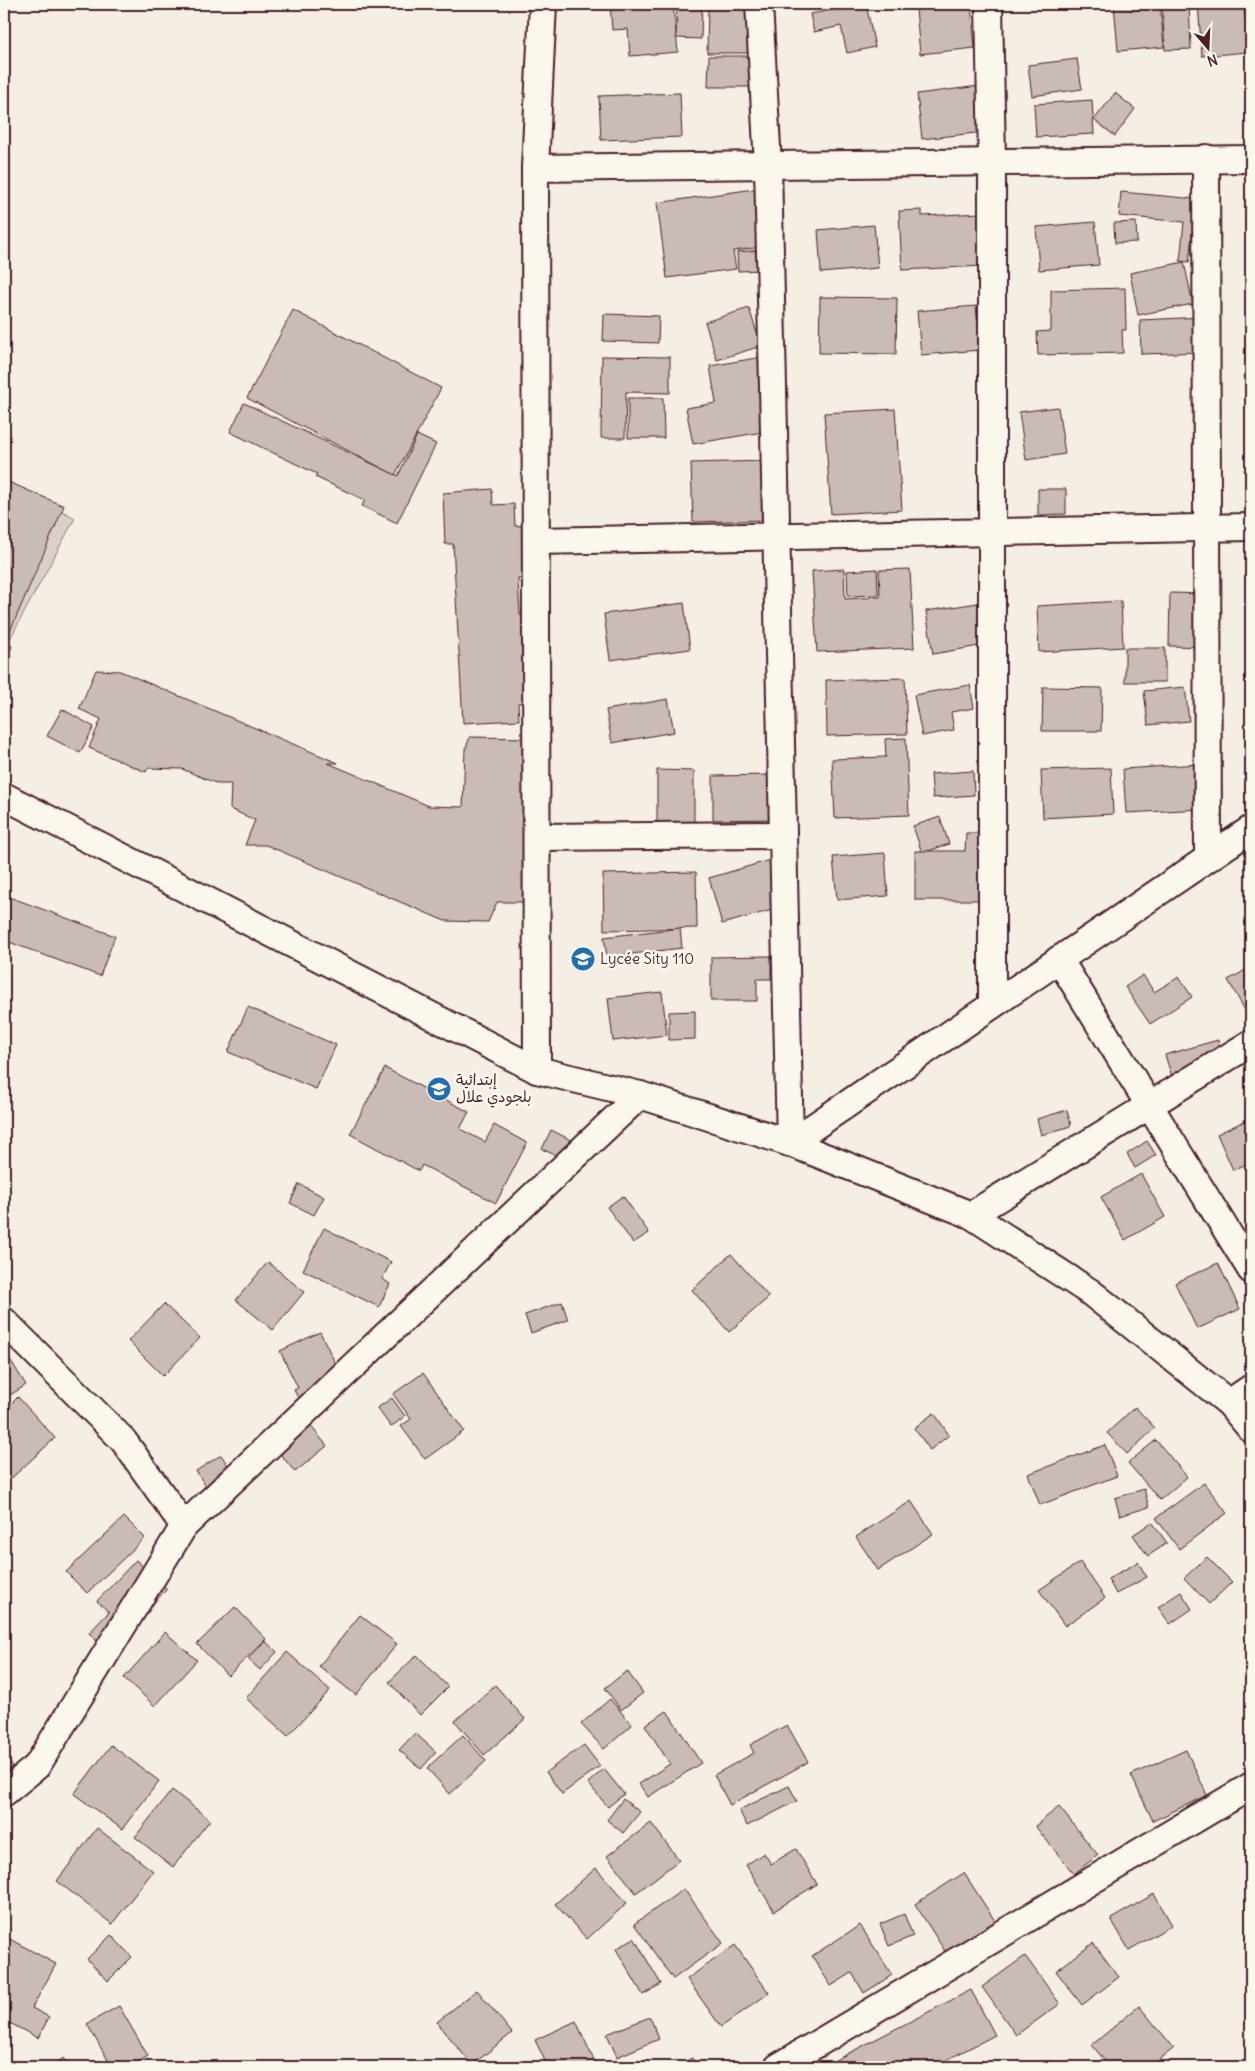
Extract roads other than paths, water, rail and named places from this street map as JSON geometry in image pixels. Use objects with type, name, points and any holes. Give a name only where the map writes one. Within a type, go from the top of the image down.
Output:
[{"type":"street","points":[[537,1070],[535,168],[543,4]]},
{"type":"street","points":[[759,4],[768,165],[790,1143]]},
{"type":"street","points":[[989,4],[992,161],[992,1005]]},
{"type":"street","points":[[535,168],[1206,158],[1251,159]]},
{"type":"street","points":[[1206,158],[1208,858]]},
{"type":"street","points":[[536,541],[1251,527]]},
{"type":"street","points":[[4,796],[537,1070],[640,1095],[790,1143],[971,1215],[1090,1292],[1229,1403],[1251,1429]]},
{"type":"street","points":[[790,1143],[1251,829]]},
{"type":"street","points":[[537,837],[783,835]]},
{"type":"street","points":[[1060,959],[1251,1270]]},
{"type":"street","points":[[971,1215],[1251,1043]]},
{"type":"street","points":[[4,1793],[37,1766],[184,1526],[640,1095]]},
{"type":"street","points":[[4,1321],[123,1440],[184,1526]]},
{"type":"street","points":[[1229,1403],[1251,1388]]},
{"type":"street","points":[[778,2067],[1251,1786]]},
{"type":"place","name":"Lycée Sity 110","points":[[583,959]]},
{"type":"place","name":"إبتدائية بلجودي علال","points":[[439,1089]]}]
